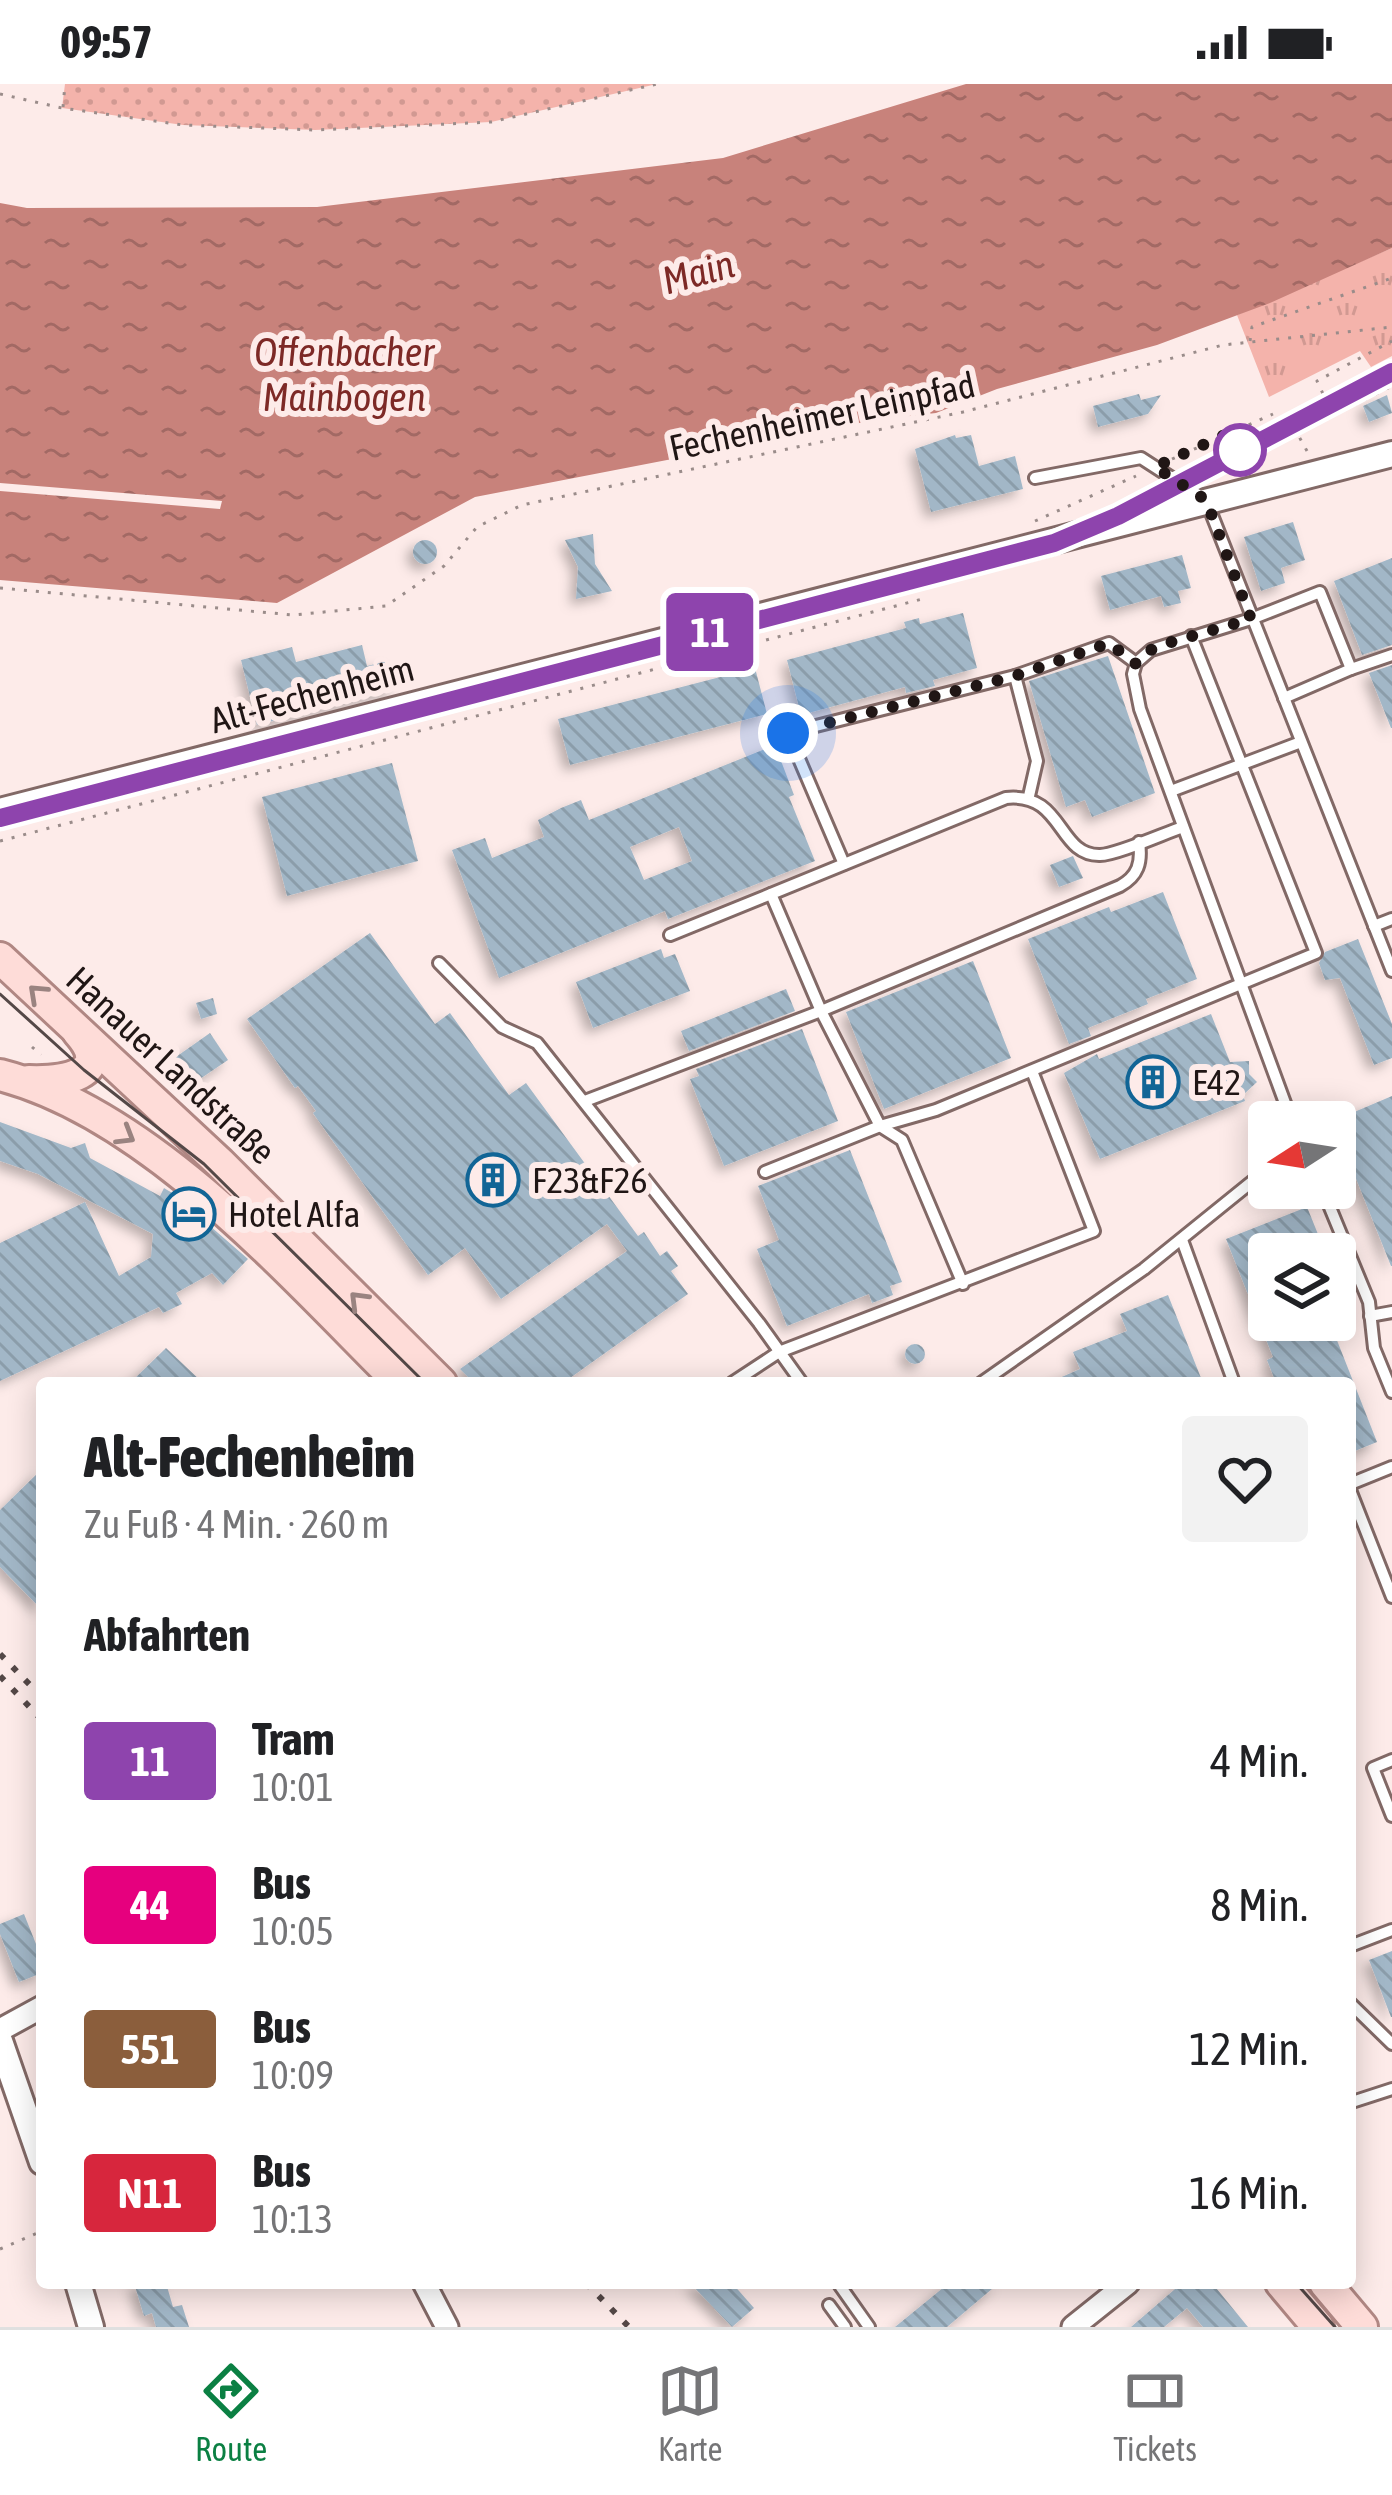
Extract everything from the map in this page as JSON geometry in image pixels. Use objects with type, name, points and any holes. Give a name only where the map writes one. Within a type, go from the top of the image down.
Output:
[{"type":"main road","name":"Hanauer Landstraße","points":[[0,958],[220,1162],[435,1377]]},
{"type":"main road","points":[[22,1071],[60,1082],[80,1075],[90,1050],[74,1027]]},
{"type":"main road","name":"Hanauer Landstraße","points":[[22,1071],[163,1158],[270,1254],[394,1377]]},
{"type":"main road","points":[[1286,2289],[1318,2327]]},
{"type":"main road","points":[[1330,2289],[1362,2327]]},
{"type":"street","name":"Alt-Fechenheim","points":[[5,811],[1392,454]]},
{"type":"street","points":[[0,2030],[36,2010]]},
{"type":"street","points":[[0,2041],[36,2145]]},
{"type":"street","points":[[80,2289],[91,2327]]},
{"type":"street","points":[[427,2289],[447,2327]]},
{"type":"street","points":[[1073,2327],[1120,2289]]},
{"type":"lane","points":[[1035,478],[1142,458],[1206,500],[1392,971]]},
{"type":"lane","points":[[1284,1101],[1134,688],[1136,664],[1151,650],[1320,592],[1352,669]]},
{"type":"lane","points":[[765,1172],[880,1126],[936,1110],[1316,953],[1191,636]]},
{"type":"lane","points":[[844,864],[788,733],[1015,676],[1109,643],[1136,664]]},
{"type":"lane","points":[[1284,698],[1392,656]]},
{"type":"lane","points":[[1015,676],[1037,761],[1029,796]]},
{"type":"lane","points":[[1171,791],[1301,742]]},
{"type":"lane","points":[[670,935],[1006,798],[1029,796],[1048,809],[1067,837],[1100,856],[1184,827]]},
{"type":"lane","points":[[585,1101],[821,1011],[1120,886],[1133,879],[1138,867],[1138,842]]},
{"type":"lane","points":[[771,894],[821,1011],[880,1126],[902,1140],[963,1283]]},
{"type":"lane","points":[[1374,926],[1392,919]]},
{"type":"lane","points":[[439,963],[502,1027],[537,1043],[798,1377]]},
{"type":"lane","points":[[741,1377],[779,1352],[1094,1232],[1033,1070]]},
{"type":"lane","points":[[989,1377],[1182,1240],[1248,1185]]},
{"type":"lane","points":[[1331,1209],[1362,1282],[1374,1348],[1392,1392]]},
{"type":"lane","points":[[1182,1240],[1232,1377]]},
{"type":"lane","points":[[1370,1316],[1392,1312]]},
{"type":"lane","points":[[1356,1484],[1392,1467]]},
{"type":"lane","points":[[1356,1503],[1392,1598]]},
{"type":"lane","points":[[1392,1760],[1373,1768],[1392,1816]]},
{"type":"lane","points":[[1356,1944],[1392,1930]]},
{"type":"lane","points":[[1356,2009],[1392,2044]]},
{"type":"lane","points":[[1356,2101],[1392,2089]]},
{"type":"lane","points":[[842,2289],[869,2327]]},
{"type":"lane","points":[[829,2305],[845,2327]]},
{"type":"path","points":[[62,109],[65,84]]},
{"type":"path","points":[[0,94],[62,109],[183,125],[337,129],[491,122],[657,84]]},
{"type":"path","points":[[1250,342],[1252,327],[1392,278]]},
{"type":"path","name":"Fechenheimer Leinpfad","points":[[0,589],[293,616],[386,606],[444,566],[477,527],[522,505],[917,422],[1186,352],[1392,327]]},
{"type":"path","points":[[1333,415],[1317,381],[1392,341]]},
{"type":"path","points":[[1312,473],[1296,430],[1392,386]]},
{"type":"path","points":[[1035,521],[1273,414]]},
{"type":"path","points":[[0,841],[930,597]]},
{"type":"path","points":[[22,1071],[32,1048]]},
{"type":"path","points":[[0,2249],[36,2234]]},
{"type":"green space","points":[[65,84],[657,84],[491,122],[315,130],[183,125],[62,108]]},
{"type":"green space","points":[[1392,248],[1392,356],[1371,367],[1360,351],[1269,397],[1237,315]]},
{"type":"water","name":"Offenbacher Mainbogen","points":[[966,84],[1392,84],[1392,248],[1270,303],[1157,345],[997,389],[936,413],[875,420],[475,497],[277,603],[0,580],[0,491],[220,509],[222,501],[0,483],[0,203],[27,208],[317,207],[723,158]]},
{"type":"building","points":[[1139,394],[1141,400],[1161,395],[1148,414],[1098,427],[1093,406]]},
{"type":"building","points":[[1387,395],[1392,413],[1369,422],[1363,406]]},
{"type":"building","points":[[955,435],[971,435],[979,466],[1015,456],[1023,489],[931,512],[915,449]]},
{"type":"building","points":[[1293,522],[1305,560],[1281,568],[1285,583],[1261,591],[1244,537]]},
{"type":"building","points":[[593,534],[595,564],[612,591],[576,599],[578,567],[565,540]]},
{"type":"building","points":[[425,540],[437,552],[425,564],[413,552]]},
{"type":"building","points":[[1182,555],[1191,588],[1178,591],[1181,603],[1164,607],[1161,596],[1110,610],[1101,576]]},
{"type":"building","points":[[1392,558],[1392,645],[1362,655],[1334,581]]},
{"type":"building","points":[[963,613],[977,668],[933,680],[935,686],[906,693],[905,687],[801,715],[787,660],[906,628],[904,622],[919,618],[920,624]]},
{"type":"building","points":[[362,645],[367,666],[387,661],[394,690],[257,725],[241,660],[292,647],[296,662]]},
{"type":"building","points":[[1108,656],[1155,793],[1092,817],[1085,800],[1066,807],[1029,681]]},
{"type":"building","points":[[1392,665],[1392,728],[1391,728],[1369,673]]},
{"type":"building","points":[[755,668],[767,714],[570,765],[558,719]]},
{"type":"building","points":[[775,745],[794,795],[789,797],[815,861],[668,919],[665,911],[499,978],[452,850],[485,838],[492,858],[544,837],[538,820],[581,800],[589,820]],"holes":[[[679,827],[692,861],[644,880],[630,847]]]},
{"type":"building","points":[[392,763],[418,861],[287,896],[262,797]]},
{"type":"building","points":[[1073,856],[1083,878],[1059,887],[1050,865]]},
{"type":"building","points":[[1163,892],[1197,979],[1088,1028],[1091,1036],[1069,1044],[1028,939]]},
{"type":"building","points":[[370,933],[435,1024],[450,1013],[509,1095],[526,1083],[638,1236],[644,1232],[660,1256],[667,1251],[678,1266],[671,1271],[688,1294],[571,1377],[468,1377],[460,1369],[627,1251],[607,1224],[501,1299],[465,1248],[428,1275],[247,1019]]},
{"type":"building","points":[[1358,939],[1392,1024],[1392,1058],[1374,1065],[1340,978],[1325,980],[1319,963],[1325,952]]},
{"type":"building","points":[[661,949],[664,958],[675,954],[690,991],[593,1028],[576,982]]},
{"type":"building","points":[[973,961],[1011,1058],[884,1109],[846,1012]]},
{"type":"building","points":[[786,989],[795,1011],[689,1051],[681,1031]]},
{"type":"building","points":[[213,998],[217,1014],[201,1019],[196,1003]]},
{"type":"building","name":"E42","points":[[1211,1014],[1230,1062],[1249,1061],[1249,1074],[1257,1082],[1243,1095],[1245,1101],[1100,1159],[1064,1073],[1097,1054],[1099,1059]]},
{"type":"building","points":[[802,1029],[838,1121],[724,1166],[690,1079],[699,1076],[696,1069]]},
{"type":"building","points":[[210,1033],[228,1060],[191,1085],[173,1059]]},
{"type":"building","points":[[1392,1096],[1392,1266],[1356,1178],[1356,1111]]},
{"type":"building","points":[[0,1122],[71,1148],[85,1143],[90,1158],[160,1196],[164,1188],[172,1193],[248,1259],[223,1285],[212,1273],[176,1293],[182,1304],[163,1313],[159,1307],[0,1381],[0,1243],[85,1202],[119,1276],[151,1257],[153,1234],[38,1174],[0,1161]]},
{"type":"building","points":[[850,1150],[902,1282],[890,1286],[893,1295],[872,1303],[869,1294],[787,1326],[757,1249],[779,1240],[758,1186]]},
{"type":"building","points":[[1308,1209],[1318,1233],[1248,1233],[1248,1294],[1226,1239]]},
{"type":"building","points":[[1168,1295],[1201,1377],[1062,1377],[1080,1369],[1073,1352],[1127,1331],[1120,1314]]},
{"type":"building","points":[[1267,1341],[1337,1341],[1351,1377],[1274,1377],[1267,1360],[1273,1357]]},
{"type":"building","points":[[915,1344],[925,1354],[915,1364],[905,1354]]},
{"type":"building","points":[[166,1348],[197,1377],[136,1377]]},
{"type":"building","points":[[1356,1389],[1377,1442],[1356,1451]]},
{"type":"building","points":[[36,1475],[36,1604],[0,1567],[0,1510]]},
{"type":"building","points":[[24,1914],[36,1944],[36,1975],[19,1982],[0,1924]]},
{"type":"building","points":[[1392,1951],[1392,2017],[1391,2017],[1369,1960]]},
{"type":"building","points":[[136,2289],[168,2289],[173,2307],[182,2305],[189,2327],[156,2327],[152,2313],[144,2316]]},
{"type":"building","points":[[696,2289],[737,2289],[754,2308],[732,2327]]},
{"type":"building","points":[[942,2289],[992,2289],[947,2327],[895,2327]]},
{"type":"building","points":[[1175,2289],[1217,2289],[1248,2327],[1203,2327],[1187,2308],[1164,2327],[1131,2327]]},
{"type":"tram line","points":[[0,808],[1052,535],[1392,362]]},
{"type":"tram line","name":"11","points":[[0,818],[1054,543],[1118,516],[1392,372]]},
{"type":"tram line","points":[[0,994],[84,1070],[204,1164],[419,1377]]},
{"type":"tram line","points":[[1301,2289],[1335,2327]]},
{"type":"railway","points":[[0,1654],[30,1685]]},
{"type":"railway","points":[[0,1676],[36,1714]]},
{"type":"railway","points":[[592,2289],[629,2327]]},
{"type":"place","name":"E42","points":[[1153,1082]]},
{"type":"place","name":"F23&F26","points":[[493,1180]]},
{"type":"place","name":"Hotel Alfa","points":[[189,1214]]},
{"type":"route","points":[[788,733],[1015,676],[1109,643],[1136,664],[1165,644],[1251,619],[1206,500],[1155,467],[1233,431],[1240,450]]},
{"type":"water label","name":"Main","points":[[698,272]]}]
